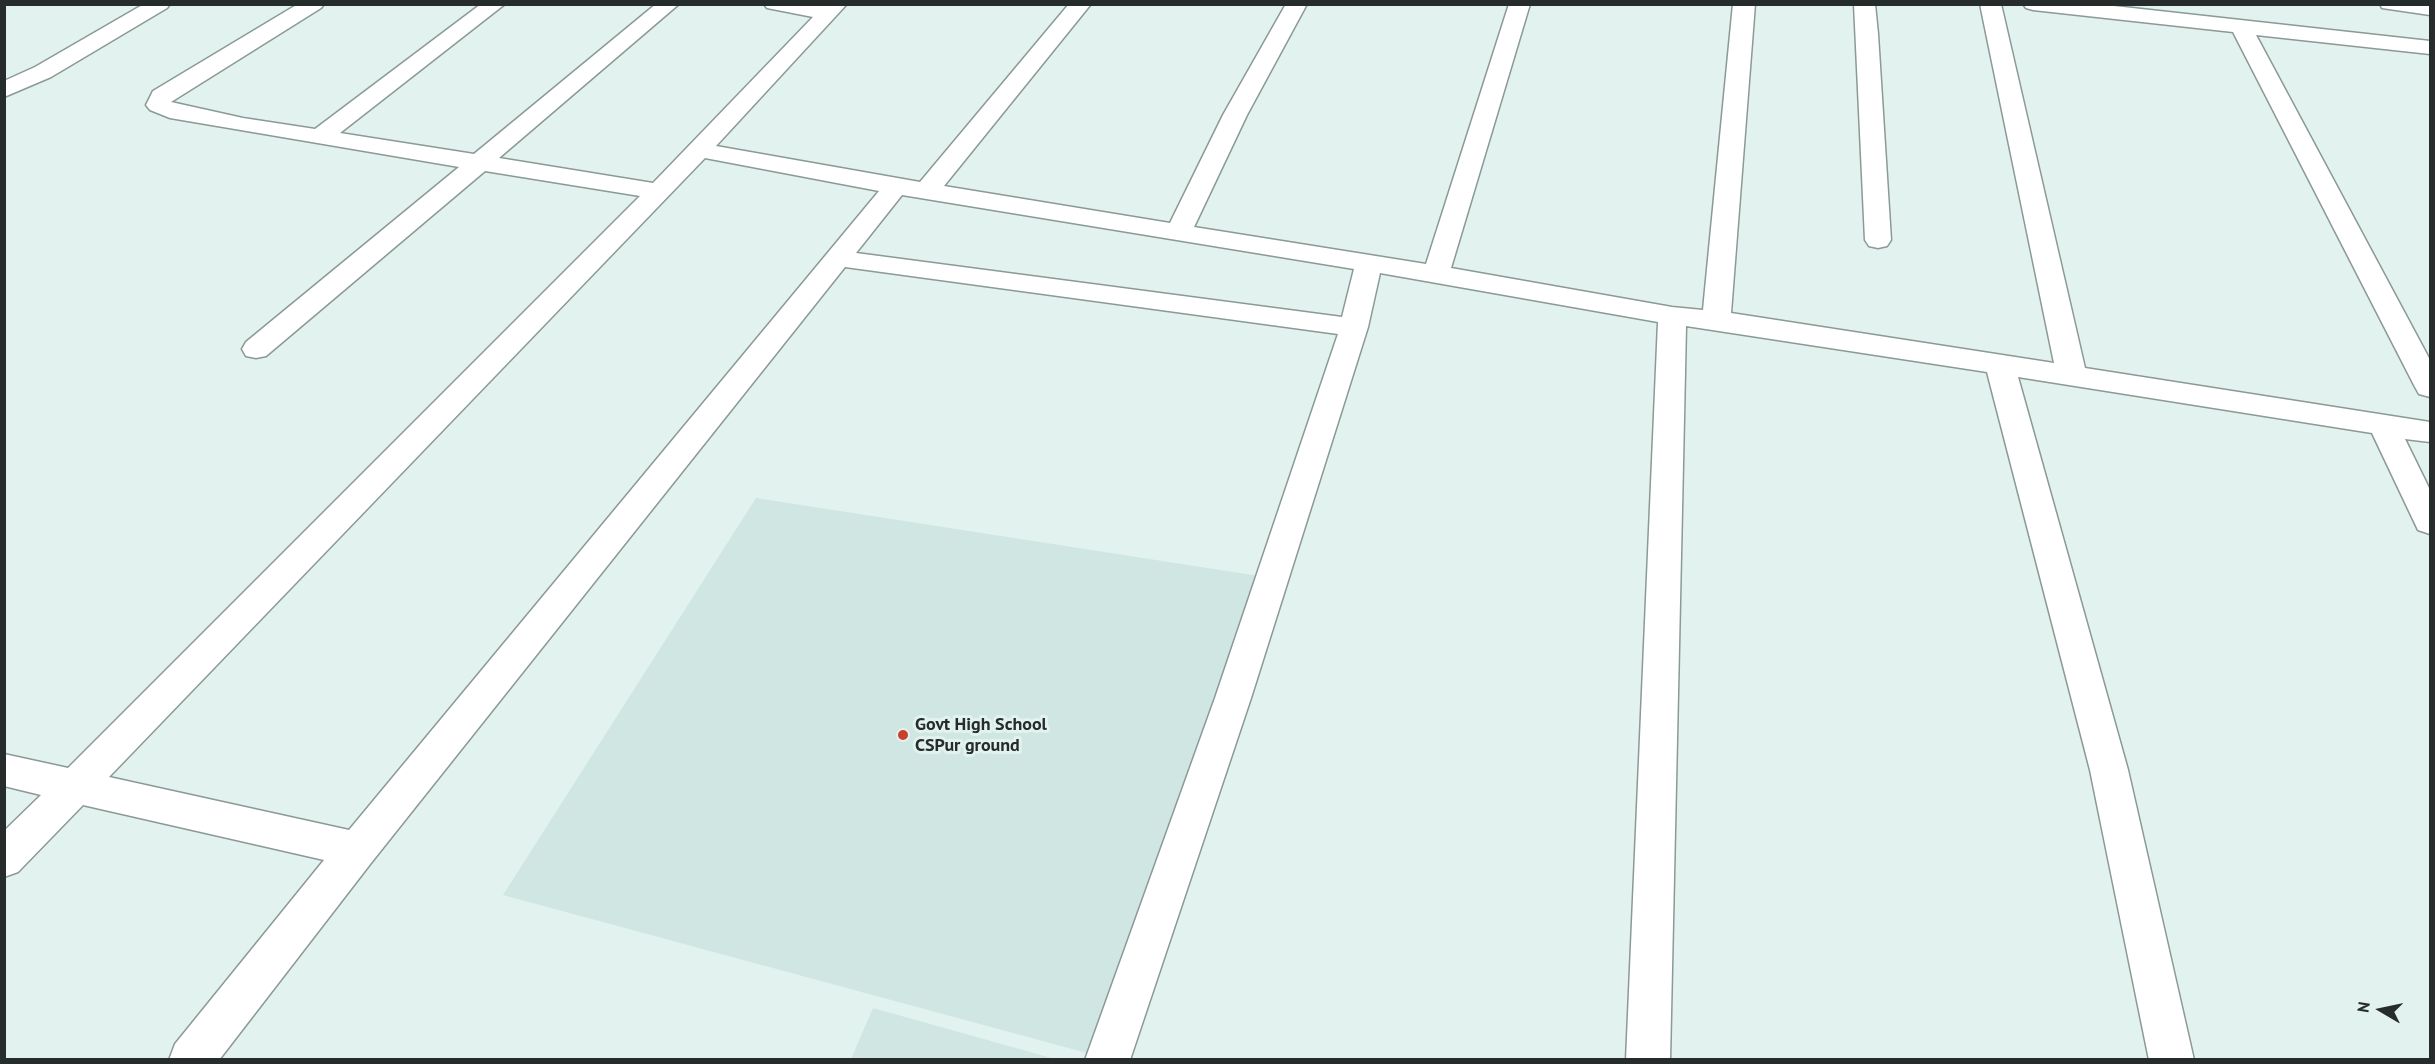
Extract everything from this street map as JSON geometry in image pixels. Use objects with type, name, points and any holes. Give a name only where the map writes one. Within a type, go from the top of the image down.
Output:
[{"type":"street","points":[[4,90],[43,72],[160,4]]},
{"type":"street","points":[[314,4],[161,96],[158,105],[170,111],[658,191]]},
{"type":"street","points":[[320,136],[495,4]]},
{"type":"street","points":[[256,349],[482,163],[669,4]]},
{"type":"street","points":[[774,4],[833,9]]},
{"type":"street","points":[[190,1059],[836,258],[912,188],[1081,4]]},
{"type":"street","points":[[1178,232],[1235,115],[1297,4]]},
{"type":"street","points":[[1436,274],[1520,4]]},
{"type":"street","points":[[1716,320],[1744,4]]},
{"type":"street","points":[[1864,4],[1870,60],[1871,127],[1878,240]]},
{"type":"street","points":[[1990,4],[2072,377]]},
{"type":"street","points":[[2033,4],[2430,47]]},
{"type":"street","points":[[4,858],[699,150],[833,9]]},
{"type":"street","points":[[2241,26],[2430,387]]},
{"type":"street","points":[[699,150],[1672,316],[1716,320],[2430,432]]},
{"type":"street","points":[[836,258],[1354,327]]},
{"type":"street","points":[[1107,1059],[1233,698],[1354,327],[1369,264]]},
{"type":"street","points":[[1648,1059],[1672,316]]},
{"type":"street","points":[[2000,364],[2109,770],[2172,1059]]},
{"type":"street","points":[[2384,426],[2430,522]]},
{"type":"street","points":[[4,770],[357,850]]},
{"type":"lane","points":[[2389,4],[2430,9]]},
{"type":"shaded area","name":"Govt High School CSPur ground","points":[[756,498],[1259,576],[1087,1053],[503,895]]},
{"type":"shaded area","points":[[873,1008],[1055,1059],[851,1059]]},
{"type":"place","name":"Govt High School CSPur ground","points":[[903,735]]}]
